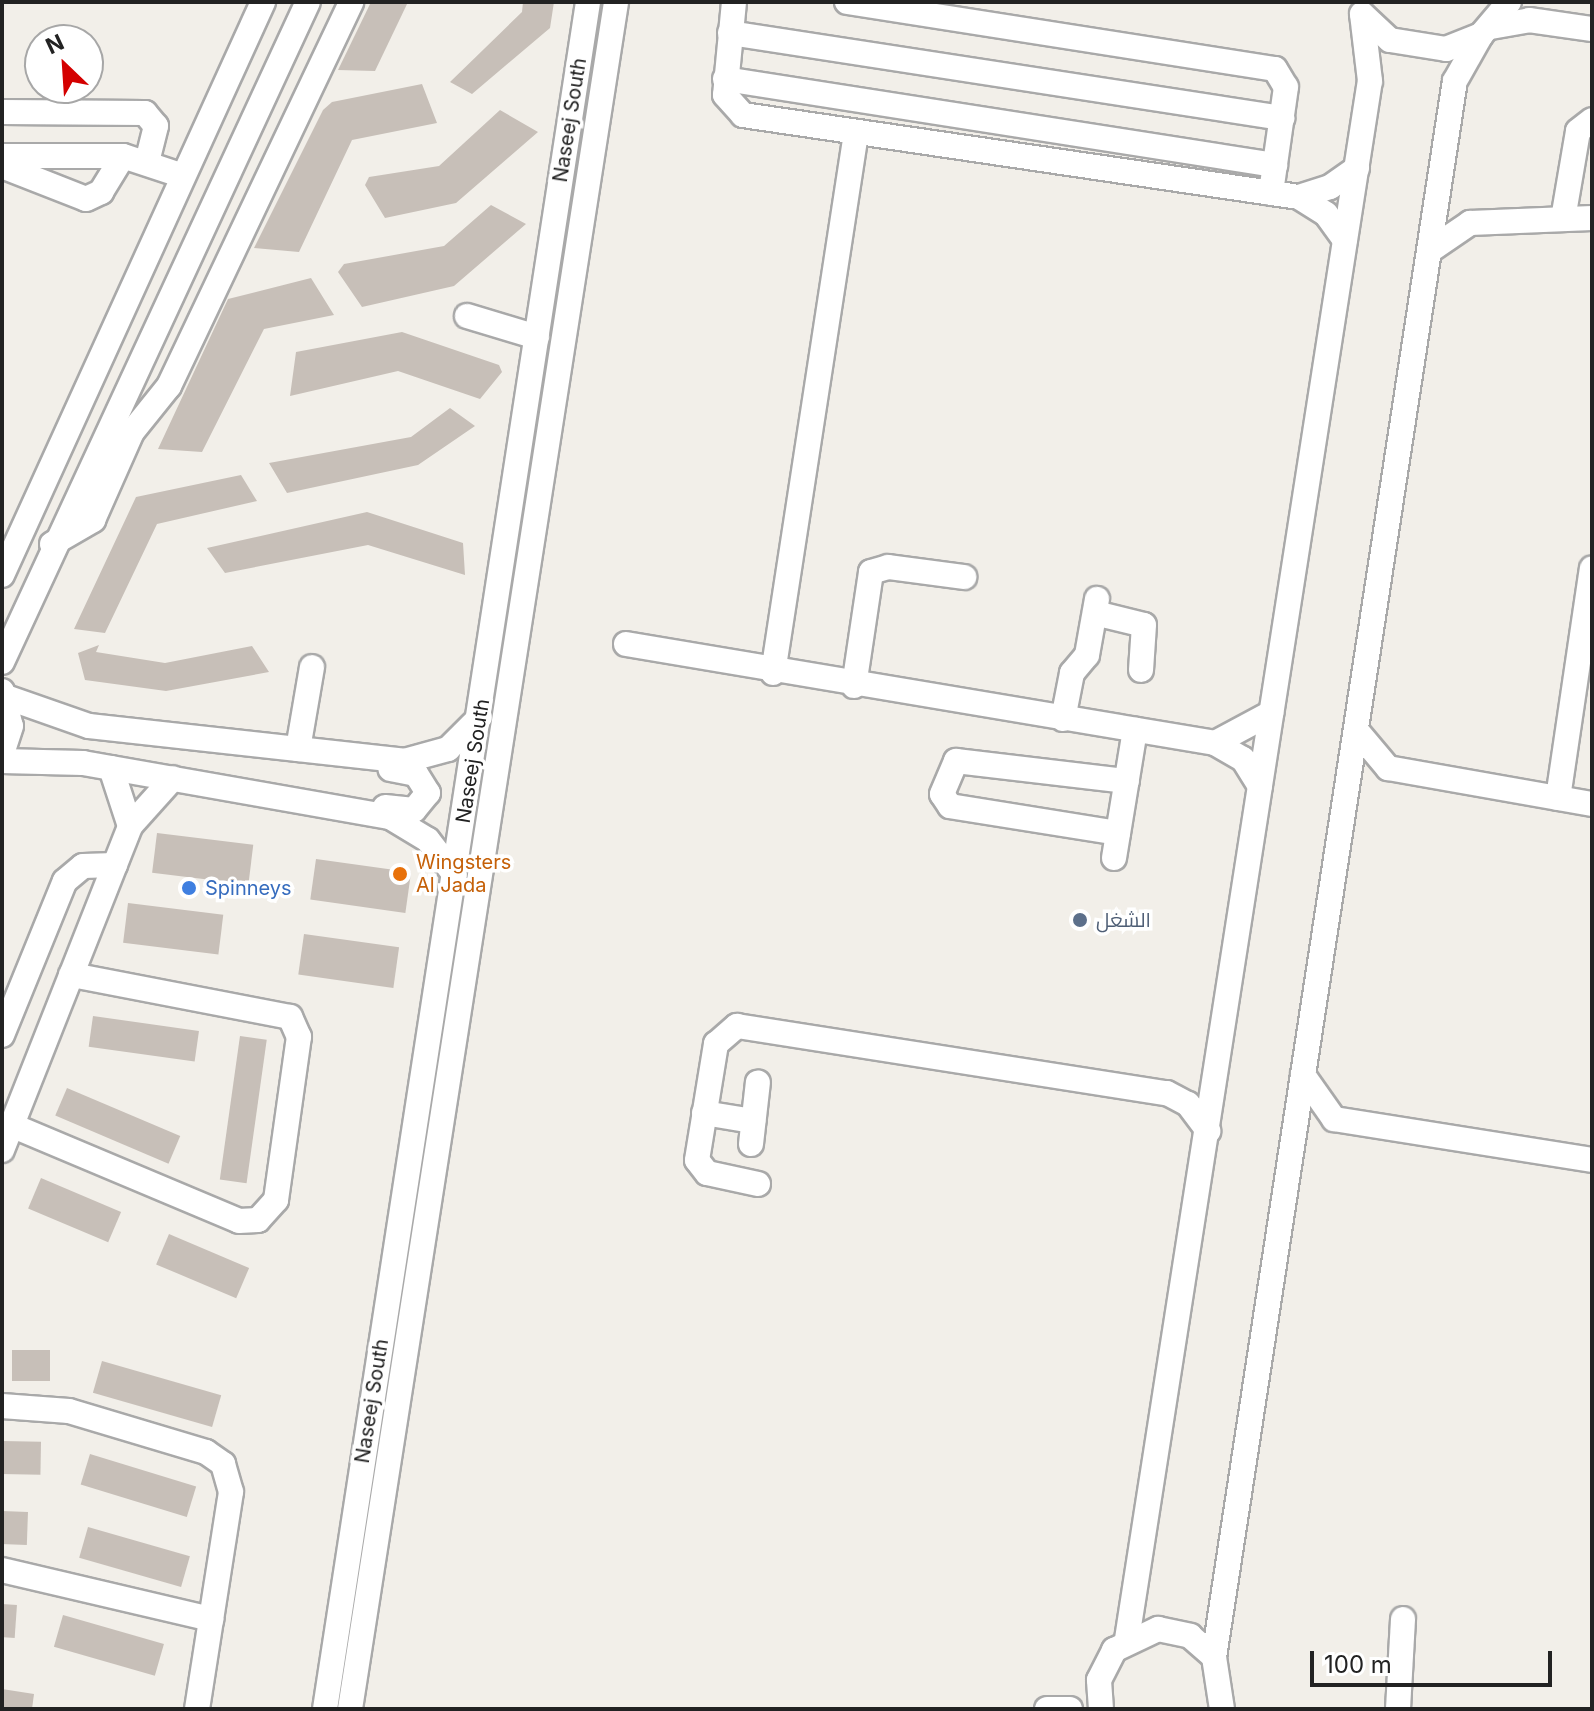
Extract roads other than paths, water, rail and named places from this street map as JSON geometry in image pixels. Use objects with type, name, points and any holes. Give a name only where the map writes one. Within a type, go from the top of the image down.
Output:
[{"type":"street","points":[[2,575],[180,175],[263,2]]},
{"type":"street","points":[[2,662],[52,544],[308,2]]},
{"type":"street","points":[[52,544],[93,520],[141,419],[169,386],[351,2]]},
{"type":"street","name":"Naseej South","points":[[325,1709],[481,715],[588,2]]},
{"type":"street","points":[[350,1709],[616,2]]},
{"type":"street","points":[[734,2],[725,79],[727,101],[743,115],[1299,197],[1326,214],[1345,240]]},
{"type":"street","points":[[847,2],[1275,69],[1286,83],[1271,193]]},
{"type":"street","points":[[1222,1709],[1214,1657],[1455,81],[1486,31],[1509,2]]},
{"type":"street","points":[[1358,8],[1408,47],[1446,49],[1486,31],[1529,20],[1592,29]]},
{"type":"street","points":[[1101,1709],[1105,1664],[1127,1639],[1357,168],[1372,67],[1358,8]]},
{"type":"street","points":[[730,33],[1282,118]]},
{"type":"street","points":[[725,79],[1275,165]]},
{"type":"street","points":[[2,112],[145,113],[156,126],[135,158],[101,192],[86,199],[3,160]]},
{"type":"street","points":[[1563,219],[1582,168],[1578,131],[1592,120]]},
{"type":"street","points":[[773,673],[856,133]]},
{"type":"street","points":[[3,160],[135,158],[180,175]]},
{"type":"street","points":[[1299,197],[1330,187],[1357,168]]},
{"type":"street","points":[[1440,181],[1470,223]]},
{"type":"street","points":[[1429,251],[1470,223],[1592,218]]},
{"type":"street","points":[[469,312],[538,327]]},
{"type":"street","points":[[106,429],[141,419]]},
{"type":"street","points":[[854,686],[871,572],[882,566],[964,577]]},
{"type":"street","points":[[1558,798],[1592,569]]},
{"type":"street","points":[[1063,719],[1096,606],[1144,625],[1141,670]]},
{"type":"street","points":[[626,644],[773,673],[1215,743],[1243,759],[1260,786]]},
{"type":"street","points":[[293,749],[308,666]]},
{"type":"street","points":[[4,694],[89,726],[343,754],[427,758],[458,742],[481,715]]},
{"type":"street","points":[[2,753],[11,726],[4,694]]},
{"type":"street","points":[[1215,743],[1271,713]]},
{"type":"street","points":[[1127,781],[956,761],[942,794],[950,806],[1116,846],[1127,781],[1135,730]]},
{"type":"street","points":[[1356,730],[1388,768],[1592,804]]},
{"type":"street","points":[[343,754],[416,774],[427,787],[414,810],[355,809]]},
{"type":"street","points":[[2,761],[111,768],[355,809],[410,826],[455,875]]},
{"type":"street","points":[[111,768],[130,826]]},
{"type":"street","points":[[1346,796],[1388,768]]},
{"type":"street","points":[[2,1150],[130,826],[173,778]]},
{"type":"street","points":[[2,1035],[65,881],[83,866],[112,874]]},
{"type":"street","points":[[63,920],[78,885],[112,874]]},
{"type":"street","points":[[11,1125],[239,1221],[264,1217],[276,1200],[299,1037],[290,1017],[71,975]]},
{"type":"street","points":[[758,1184],[699,1166],[716,1044],[737,1026],[1167,1093],[1188,1104],[1208,1131]]},
{"type":"street","points":[[1167,1093],[1217,1073]]},
{"type":"street","points":[[1303,1075],[1334,1119]]},
{"type":"street","points":[[704,1113],[752,1133],[758,1082]]},
{"type":"street","points":[[1292,1148],[1334,1119],[1592,1160]]},
{"type":"street","points":[[2,1406],[69,1411],[206,1452],[223,1464],[231,1492],[197,1709]]},
{"type":"street","points":[[2,1570],[211,1619]]},
{"type":"street","points":[[1398,1709],[1403,1619]]},
{"type":"street","points":[[1127,1639],[1175,1630],[1214,1657]]},
{"type":"street","points":[[1047,1709],[1070,1709]]},
{"type":"place","name":"Wingsters Al Jada","points":[[400,874]]},
{"type":"place","name":"Spinneys","points":[[189,888]]},
{"type":"place","name":"الشغل","points":[[1080,920]]}]
